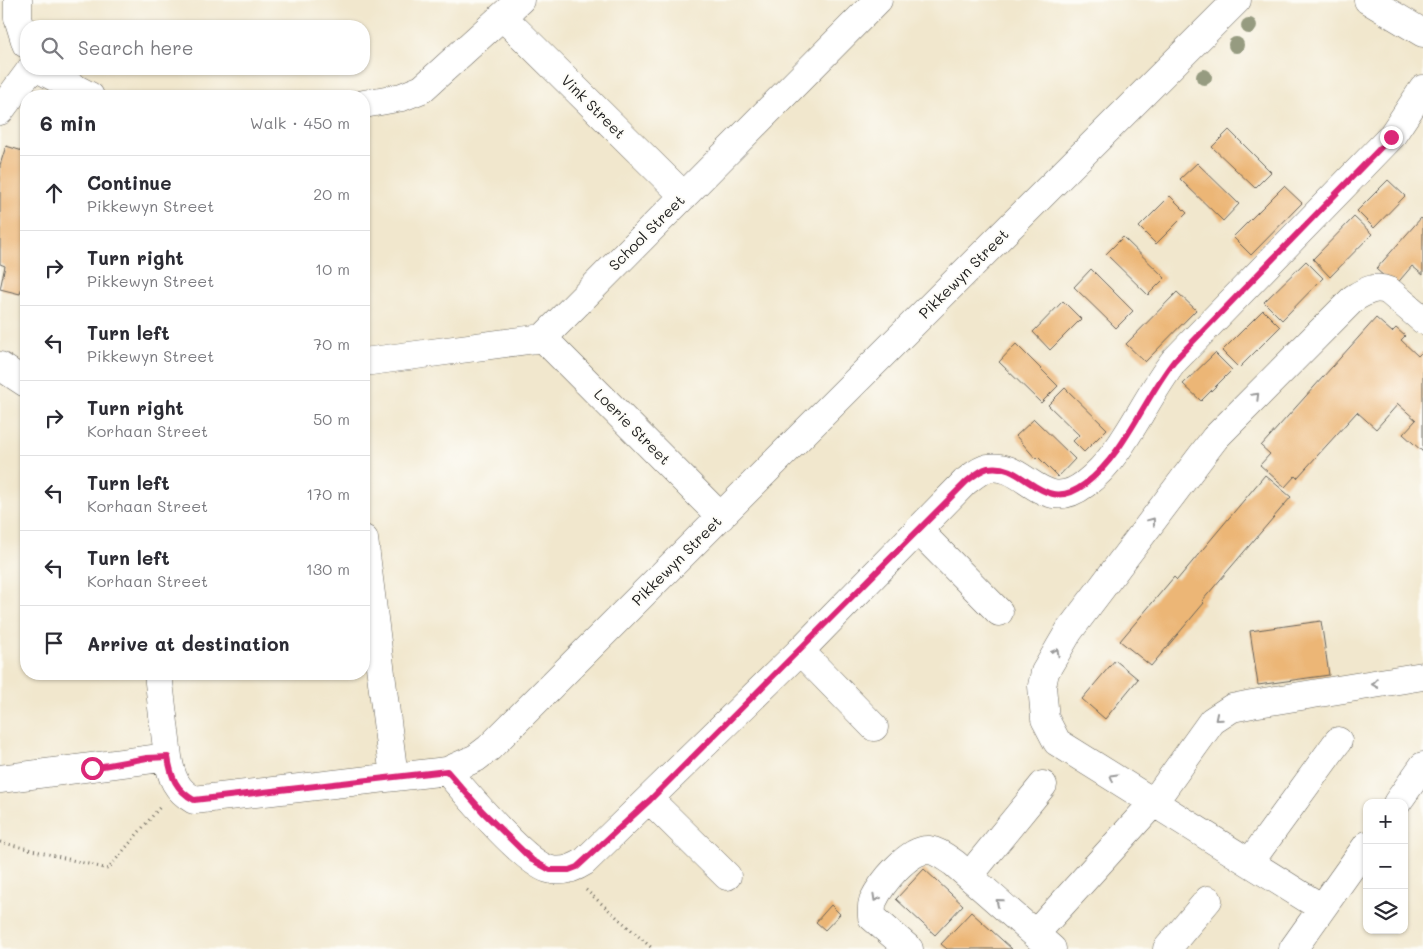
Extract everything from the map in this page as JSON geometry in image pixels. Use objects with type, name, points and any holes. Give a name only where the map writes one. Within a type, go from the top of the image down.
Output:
[{"type":"street","points":[[18,0],[20,24]]},
{"type":"street","name":"School Street","points":[[543,338],[878,0]]},
{"type":"street","name":"Pikkewyn Street","points":[[177,788],[194,800],[447,771],[476,758],[489,748],[721,517],[1237,0]]},
{"type":"street","points":[[1368,0],[1423,33]]},
{"type":"street","points":[[370,103],[402,97],[422,89],[512,9]]},
{"type":"street","name":"Vink Street","points":[[512,9],[684,196]]},
{"type":"street","points":[[0,111],[27,75]]},
{"type":"street","points":[[50,75],[79,90]]},
{"type":"street","points":[[447,771],[483,812],[532,860],[550,870],[560,871],[577,867],[650,800],[966,482],[986,468],[995,467],[1010,471],[1037,489],[1049,494],[1060,495],[1085,485],[1121,443],[1155,387],[1174,361],[1391,137],[1423,89]]},
{"type":"street","points":[[1322,908],[1057,742],[1049,730],[1042,703],[1042,686],[1045,672],[1069,631],[1215,438],[1354,298],[1366,290],[1382,288],[1389,291],[1423,320]]},
{"type":"street","points":[[370,361],[543,338]]},
{"type":"street","name":"Loerie Street","points":[[543,338],[721,517]]},
{"type":"street","points":[[0,366],[20,378]]},
{"type":"street","points":[[918,530],[999,612]]},
{"type":"street","points":[[370,587],[394,777]]},
{"type":"street","points":[[800,651],[874,727]]},
{"type":"street","points":[[909,949],[872,917],[871,907],[878,893],[907,858],[915,852],[929,850],[941,854],[1044,941],[1154,802],[1212,721],[1232,708],[1423,676]]},
{"type":"street","points":[[159,680],[168,757],[172,778],[177,788]]},
{"type":"street","points":[[1250,862],[1338,741]]},
{"type":"street","points":[[0,779],[168,757]]},
{"type":"street","points":[[1400,799],[1423,766]]},
{"type":"street","points":[[969,876],[1043,785]]},
{"type":"street","points":[[650,800],[727,876]]},
{"type":"street","points":[[1293,949],[1363,851]]},
{"type":"street","points":[[1167,949],[1208,900]]},
{"type":"path","points":[[0,842],[108,868],[177,788]]},
{"type":"path","points":[[560,871],[580,885],[654,949]]},
{"type":"building","points":[[1229,130],[1271,172],[1255,188],[1212,147]]},
{"type":"building","points":[[6,146],[20,150],[20,294],[0,289],[5,266],[0,264],[0,165]]},
{"type":"building","points":[[1197,163],[1239,204],[1223,221],[1180,179]]},
{"type":"building","points":[[1388,180],[1405,196],[1374,228],[1357,211]]},
{"type":"building","points":[[1284,186],[1302,203],[1251,255],[1233,237]]},
{"type":"building","points":[[1170,196],[1187,213],[1156,244],[1139,227]]},
{"type":"building","points":[[1354,217],[1372,234],[1330,277],[1313,259]]},
{"type":"building","points":[[1421,218],[1423,220],[1423,275],[1412,266],[1395,286],[1376,269]]},
{"type":"building","points":[[1123,237],[1165,278],[1148,295],[1106,254]]},
{"type":"building","points":[[1306,261],[1323,278],[1282,320],[1264,302]]},
{"type":"building","points":[[1091,269],[1133,311],[1116,328],[1074,287]]},
{"type":"building","points":[[1177,292],[1196,310],[1145,362],[1126,344]]},
{"type":"building","points":[[1063,301],[1081,319],[1050,350],[1033,332]]},
{"type":"building","points":[[1263,310],[1280,327],[1239,368],[1222,351]]},
{"type":"building","points":[[1376,318],[1392,332],[1396,328],[1405,336],[1401,340],[1418,356],[1423,351],[1423,452],[1403,434],[1416,420],[1398,404],[1376,429],[1357,412],[1297,478],[1295,476],[1285,487],[1260,465],[1270,454],[1261,446]]},
{"type":"building","points":[[1016,344],[1058,386],[1041,403],[999,362]]},
{"type":"building","points":[[1215,353],[1232,370],[1201,401],[1183,384]]},
{"type":"building","points":[[1065,388],[1107,429],[1084,452],[1073,441],[1079,435],[1048,405]]},
{"type":"building","points":[[1034,419],[1075,459],[1058,477],[1038,457],[1036,459],[1016,436]]},
{"type":"building","points":[[1265,475],[1291,497],[1202,601],[1204,603],[1151,666],[1120,641],[1174,577],[1177,580]]},
{"type":"building","points":[[1321,621],[1329,675],[1258,685],[1250,631]]},
{"type":"building","points":[[1115,660],[1138,679],[1105,719],[1082,699]]},
{"type":"building","points":[[924,869],[963,905],[935,935],[896,899]]},
{"type":"building","points":[[831,905],[840,914],[825,930],[816,922]]},
{"type":"building","points":[[971,912],[1012,949],[947,949],[941,944]]},
{"type":"route","points":[[92,768],[147,758],[168,757],[169,768],[177,788],[194,800],[447,771],[483,812],[540,866],[560,871],[577,867],[650,800],[978,472],[986,468],[995,467],[1010,471],[1037,489],[1049,494],[1060,495],[1072,492],[1085,485],[1121,443],[1155,387],[1174,361],[1391,137]]}]
